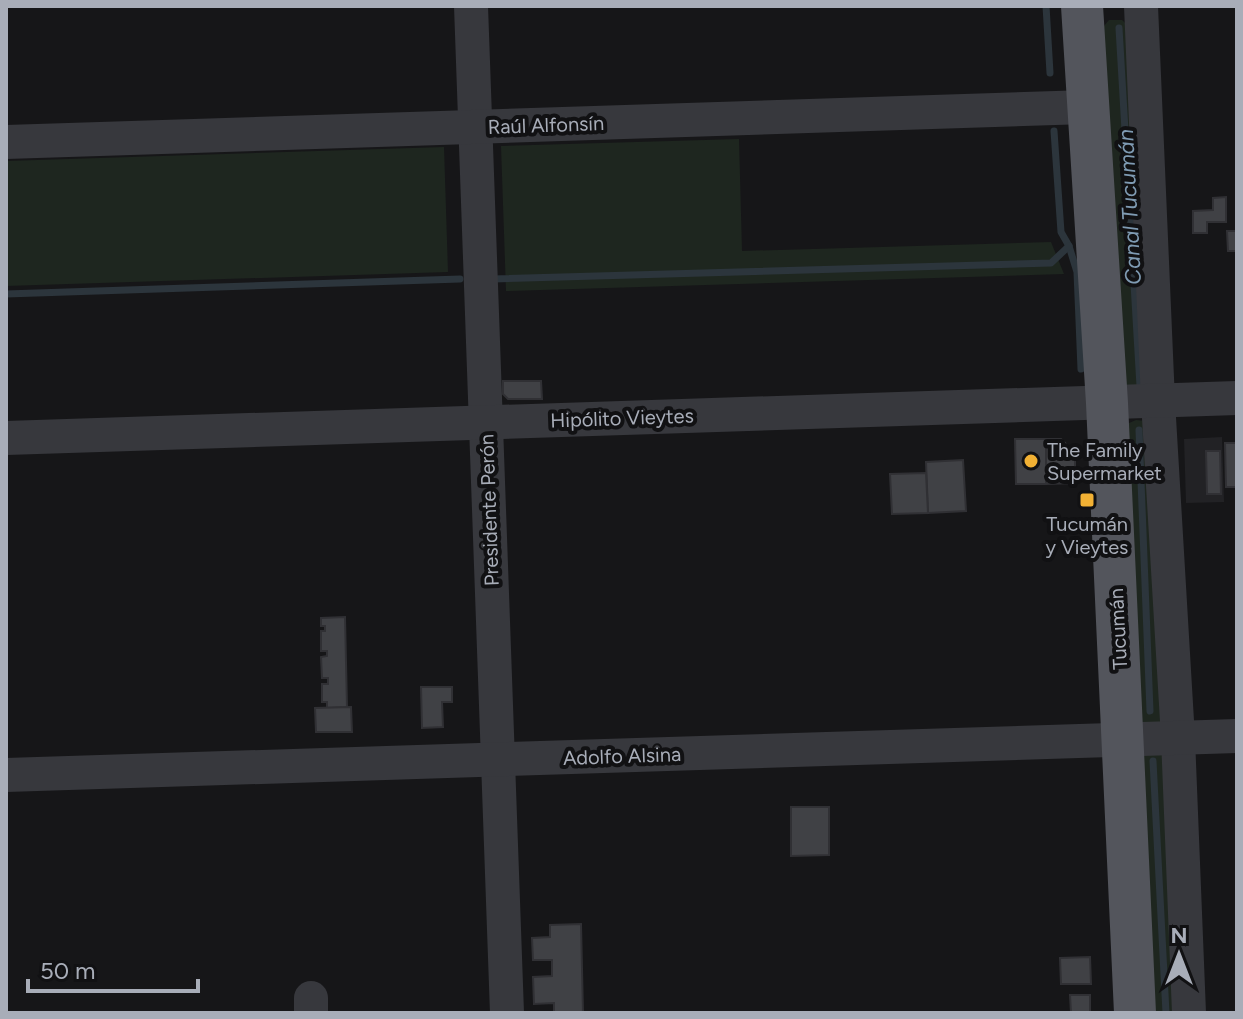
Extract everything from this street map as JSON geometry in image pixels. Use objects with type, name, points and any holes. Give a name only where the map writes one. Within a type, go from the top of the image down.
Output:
[{"type":"main road","name":"Tucumán","points":[[1082,6],[1107,403],[1135,1013]]},
{"type":"street","name":"Presidente Perón","points":[[471,6],[507,1013]]},
{"type":"street","points":[[1141,6],[1189,1013]]},
{"type":"street","name":"Raúl Alfonsín","points":[[6,142],[1087,107]]},
{"type":"street","name":"Hipólito Vieytes","points":[[6,438],[1237,398]]},
{"type":"street","name":"Adolfo Alsina","points":[[6,775],[1237,736]]},
{"type":"shaded area","points":[[1109,20],[1122,20],[1134,31],[1152,378],[1126,395],[1099,32]]},
{"type":"shaded area","points":[[739,139],[742,251],[1051,242],[1064,274],[506,291],[501,146]]},
{"type":"shaded area","points":[[444,147],[448,272],[6,286],[6,161]]},
{"type":"shaded area","points":[[1136,420],[1146,421],[1164,723],[1138,722],[1122,432]]},
{"type":"shaded area","points":[[1222,437],[1224,502],[1186,503],[1184,439]]},
{"type":"shaded area","points":[[1147,751],[1165,755],[1178,1013],[1146,1013],[1139,758]]},
{"type":"building","points":[[1226,197],[1226,222],[1207,222],[1207,233],[1193,233],[1193,211],[1213,210],[1213,198]]},
{"type":"building","points":[[1227,231],[1237,231],[1237,251],[1228,251]]},
{"type":"building","points":[[503,381],[541,381],[542,399],[508,399],[503,394]]},
{"type":"building","name":"The Family Supermarket","points":[[1015,439],[1046,439],[1046,484],[1016,484]]},
{"type":"building","points":[[1046,439],[1061,439],[1075,453],[1075,483],[1046,484]]},
{"type":"building","points":[[1225,443],[1237,443],[1237,487],[1226,487]]},
{"type":"building","points":[[1206,451],[1220,451],[1221,494],[1207,494]]},
{"type":"building","points":[[963,460],[966,511],[928,513],[926,462]]},
{"type":"building","points":[[926,473],[928,513],[892,514],[890,474]]},
{"type":"building","points":[[345,617],[347,707],[327,708],[327,702],[322,702],[322,684],[328,684],[328,678],[322,678],[321,657],[327,656],[327,651],[321,651],[321,631],[325,631],[325,626],[321,626],[321,618]]},
{"type":"building","points":[[421,687],[452,687],[452,702],[442,702],[443,727],[422,728]]},
{"type":"building","points":[[351,707],[352,732],[316,732],[315,708]]},
{"type":"building","points":[[791,807],[829,807],[829,855],[791,856]]},
{"type":"building","points":[[581,924],[583,1013],[554,1013],[554,1003],[534,1004],[533,977],[552,976],[552,960],[533,960],[532,938],[550,937],[550,925]]},
{"type":"building","points":[[1090,957],[1091,984],[1061,984],[1060,958]]},
{"type":"building","points":[[1070,995],[1090,995],[1090,1013],[1071,1013]]},
{"type":"waterway","name":"Canal Tucumán","points":[[1046,6],[1050,73]]},
{"type":"waterway","name":"Canal Tucumán","points":[[1119,28],[1140,386]]},
{"type":"waterway","name":"Canal Tucumán","points":[[1054,131],[1061,232],[1077,272],[1081,369]]},
{"type":"waterway","points":[[493,279],[1051,263],[1069,246]]},
{"type":"waterway","points":[[6,294],[460,279]]},
{"type":"waterway","name":"Canal Tucumán","points":[[1139,430],[1150,711]]},
{"type":"waterway","name":"Canal Tucumán","points":[[1153,761],[1166,1013]]},
{"type":"place","name":"The Family Supermarket","points":[[1031,461]]},
{"type":"place","name":"Tucumán y Vieytes","points":[[1087,500]]}]
